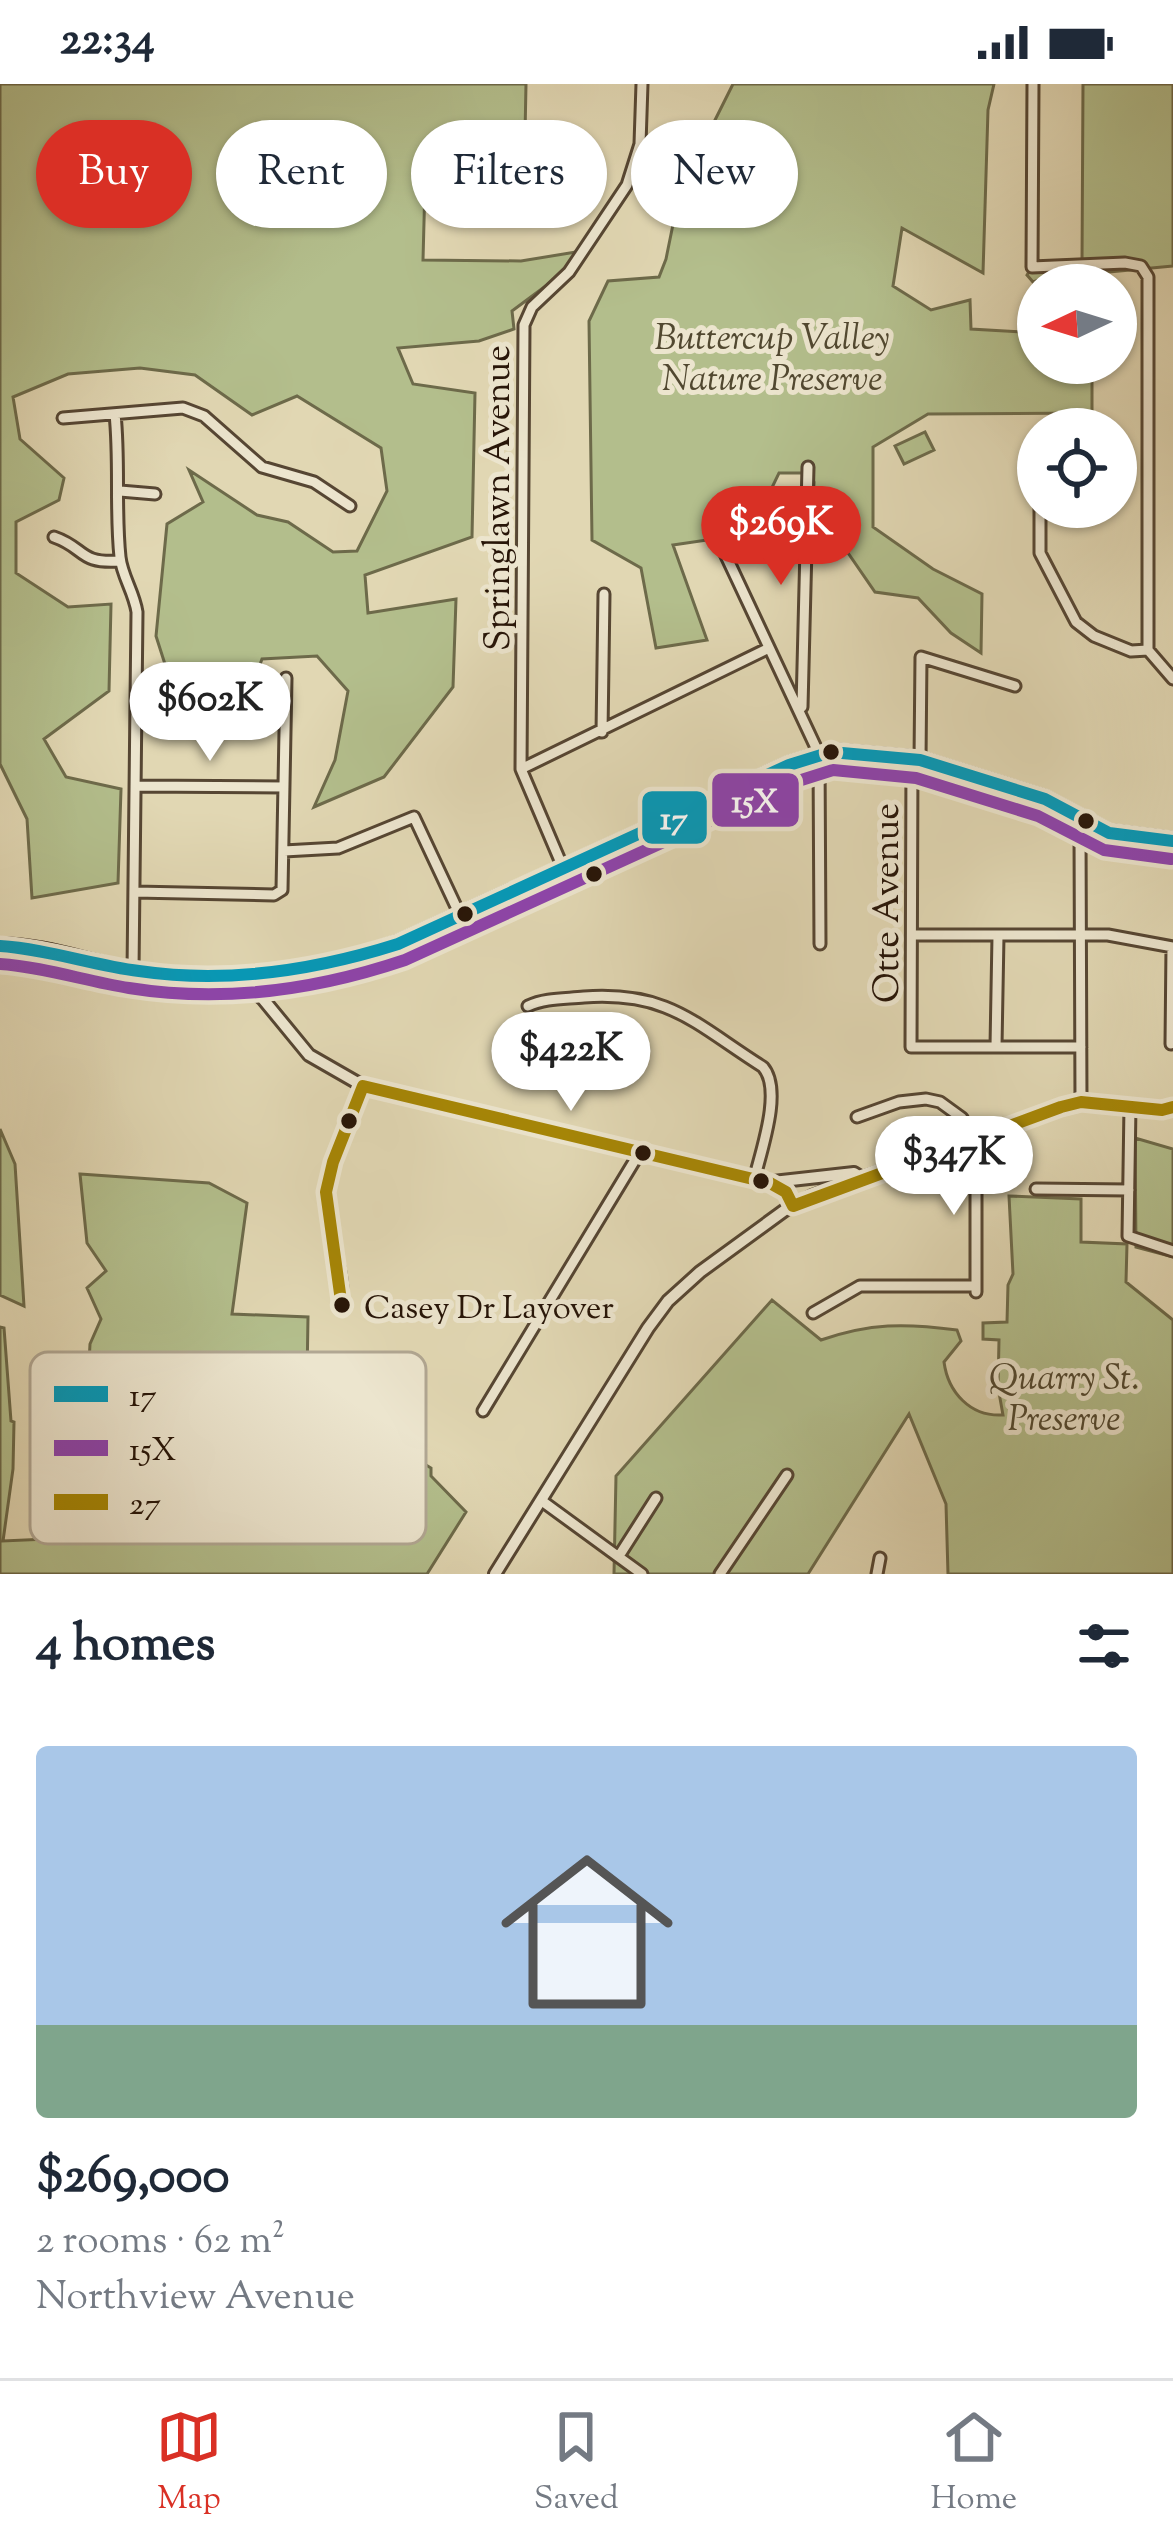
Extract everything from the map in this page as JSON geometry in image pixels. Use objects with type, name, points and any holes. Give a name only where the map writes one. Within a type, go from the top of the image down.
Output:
[{"type":"main road","points":[[0,946],[50,950],[133,971],[237,977],[346,962],[398,944],[819,754],[850,752],[916,760],[1045,799],[1120,836],[1173,841]]},
{"type":"street","name":"Springlawn Avenue","points":[[563,870],[521,770],[524,325],[532,307],[569,272],[628,185],[640,144],[642,84]]},
{"type":"street","points":[[1033,84],[1032,267],[1125,263],[1141,266],[1147,273],[1148,650],[1173,679]]},
{"type":"street","points":[[63,418],[170,408],[193,411],[262,467],[301,476],[339,495],[350,506]]},
{"type":"street","points":[[116,414],[120,561],[136,611],[133,971]]},
{"type":"street","points":[[801,714],[808,467]]},
{"type":"street","points":[[120,491],[154,494]]},
{"type":"street","points":[[1040,528],[1040,553],[1076,622],[1087,632],[1131,651],[1148,650]]},
{"type":"street","points":[[54,537],[89,561],[120,561]]},
{"type":"street","points":[[720,543],[819,754],[820,944]]},
{"type":"street","points":[[602,732],[604,594]]},
{"type":"street","points":[[521,770],[769,648]]},
{"type":"street","name":"Otte Avenue","points":[[996,1046],[911,1047],[921,657],[1015,686]]},
{"type":"street","points":[[135,892],[274,895],[282,890],[286,677]]},
{"type":"street","points":[[136,786],[284,787]]},
{"type":"street","points":[[284,851],[338,848],[414,817],[460,915]]},
{"type":"street","points":[[1081,1102],[1080,833],[1084,819]]},
{"type":"street","points":[[912,935],[1131,937],[1173,947],[1171,1044]]},
{"type":"street","points":[[998,936],[996,1046],[1081,1047]]},
{"type":"street","points":[[263,998],[265,974]]},
{"type":"street","points":[[237,977],[263,998],[309,1055],[363,1086],[770,1183],[786,1192],[793,1206]]},
{"type":"street","points":[[528,1006],[542,1000],[619,994],[645,998],[670,1008],[763,1067],[773,1096],[754,1180]]},
{"type":"street","points":[[342,1308],[343,1277],[326,1191],[363,1086]]},
{"type":"street","points":[[814,1313],[860,1286],[976,1289],[974,1136],[953,1109],[926,1099],[899,1102],[857,1117]]},
{"type":"street","points":[[495,1574],[668,1301],[700,1272],[793,1206],[974,1136],[1081,1102],[1169,1110]]},
{"type":"street","points":[[1130,1106],[1128,1236],[1173,1251]]},
{"type":"street","points":[[483,1411],[638,1155]]},
{"type":"street","points":[[770,1183],[854,1173],[862,1178]]},
{"type":"street","points":[[1036,1189],[1129,1190]]},
{"type":"street","points":[[720,1574],[787,1475]]},
{"type":"street","points":[[619,1556],[656,1498]]},
{"type":"street","points":[[542,1501],[642,1574]]},
{"type":"street","points":[[878,1574],[880,1558]]},
{"type":"green space","points":[[0,84],[526,84],[525,120],[411,120],[411,228],[424,228],[423,260],[521,261],[582,251],[512,311],[514,329],[479,341],[398,348],[413,384],[475,393],[472,537],[365,575],[368,613],[456,599],[453,687],[384,777],[314,807],[335,760],[348,691],[317,656],[262,659],[240,720],[186,730],[156,636],[167,524],[203,502],[189,470],[257,515],[288,522],[333,552],[357,551],[387,491],[381,448],[297,396],[252,415],[195,375],[140,368],[68,374],[13,397],[20,439],[64,478],[59,500],[16,522],[16,573],[68,607],[111,604],[109,691],[44,739],[66,777],[121,789],[118,883],[32,898],[27,819],[0,764]]},
{"type":"green space","name":"Buttercup Valley Nature Preserve","points":[[733,84],[994,84],[988,110],[983,273],[902,228],[893,286],[931,310],[970,300],[971,329],[1017,332],[1017,384],[1092,384],[1092,408],[928,414],[873,447],[873,527],[933,569],[982,594],[981,653],[951,633],[918,598],[875,592],[837,537],[812,536],[814,482],[810,473],[779,473],[747,559],[727,537],[673,545],[707,640],[656,648],[641,568],[592,540],[589,321],[608,281],[659,277],[672,228],[798,228],[798,120],[715,120]]},
{"type":"green space","points":[[1083,84],[1173,84],[1173,266],[1137,269],[1137,264],[1082,264]]},
{"type":"green space","points":[[925,432],[934,450],[904,464],[895,446]]},
{"type":"green space","points":[[0,1129],[15,1164],[24,1306],[0,1295]]},
{"type":"green space","points":[[1135,1138],[1173,1149],[1173,1257],[1136,1247]]},
{"type":"green space","points":[[80,1174],[209,1183],[247,1203],[232,1314],[308,1317],[307,1352],[90,1352],[101,1319],[87,1288],[106,1271],[87,1243]]},
{"type":"green space","name":"Quarry St. Preserve","points":[[1009,1196],[1081,1199],[1081,1242],[1127,1244],[1126,1282],[1173,1320],[1173,1574],[948,1574],[946,1504],[909,1414],[808,1574],[614,1574],[616,1476],[772,1300],[821,1340],[888,1326],[957,1330],[961,1341],[944,1362],[950,1383],[971,1407],[1003,1415],[999,1340],[983,1339],[983,1323],[1007,1322],[1013,1274]]},
{"type":"green space","points":[[0,1327],[4,1328],[14,1422],[3,1541],[426,1544],[426,1465],[466,1512],[427,1574],[0,1574]]},
{"type":"transit line","name":"17","points":[[0,946],[172,975],[237,975],[334,961],[398,944],[789,765],[831,752],[920,760],[1045,799],[1109,833],[1173,841]]},
{"type":"transit line","name":"15X","points":[[0,964],[129,988],[199,994],[268,991],[337,979],[405,960],[795,782],[833,770],[916,778],[1038,816],[1104,850],[1171,859]]},
{"type":"transit line","name":"27","points":[[342,1308],[326,1192],[363,1086],[770,1183],[786,1192],[793,1206],[1061,1107],[1081,1102],[1173,1107]]},
{"type":"place","name":"Casey Dr Layover","points":[[342,1305]]}]
